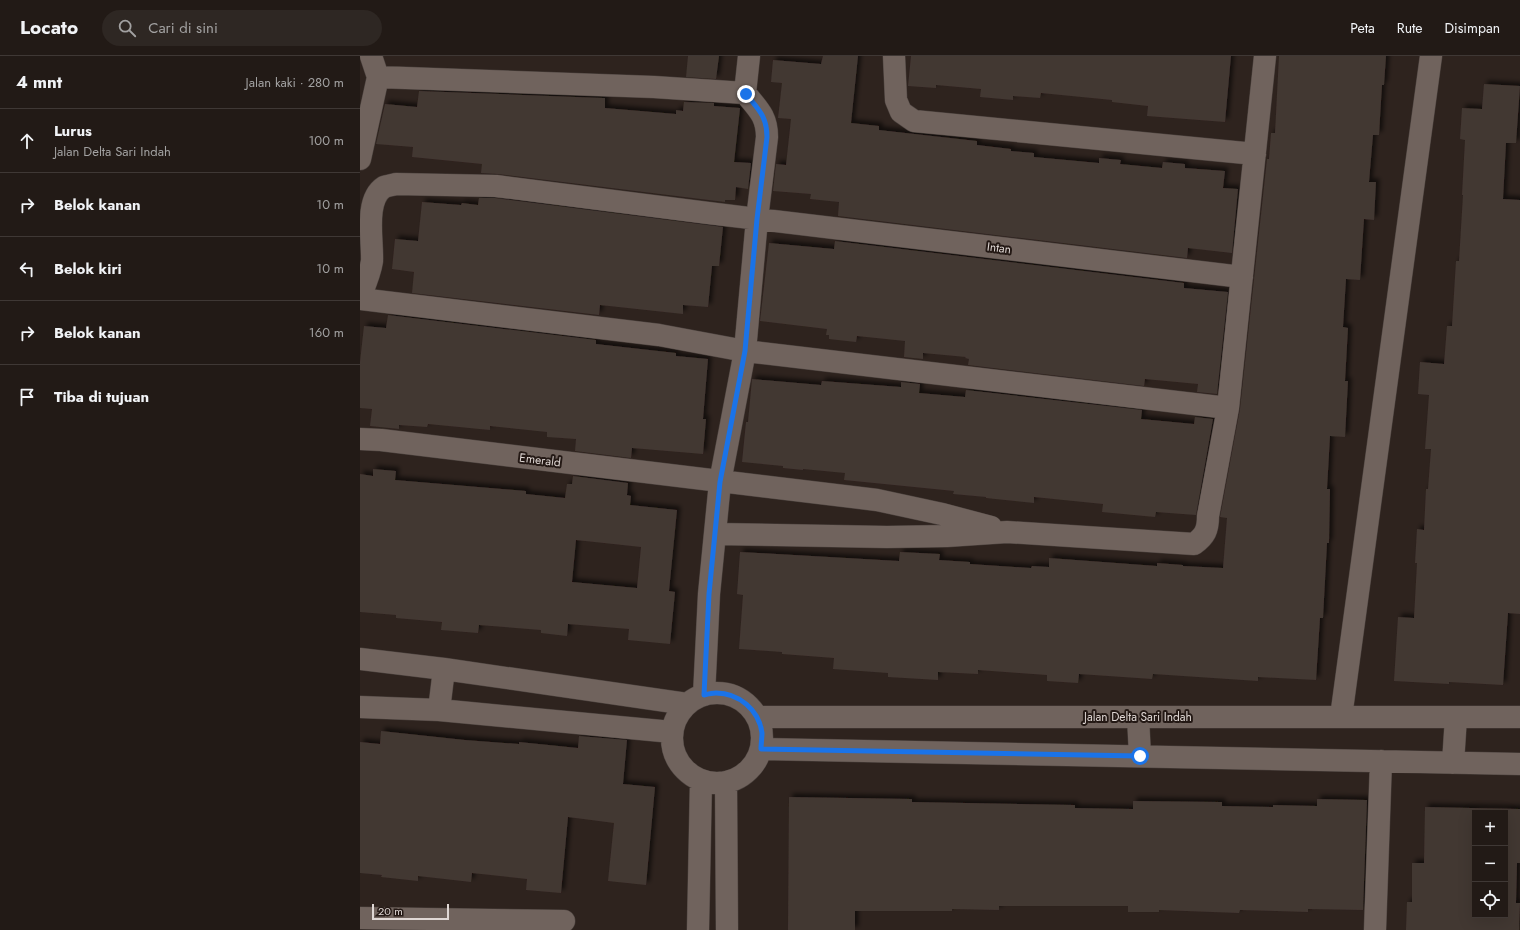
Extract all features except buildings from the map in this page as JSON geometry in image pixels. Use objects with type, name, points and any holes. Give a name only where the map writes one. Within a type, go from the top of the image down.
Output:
[{"type":"street","points":[[360,159],[378,77],[371,56]]},
{"type":"street","points":[[696,700],[709,594],[720,482],[745,351],[757,219],[764,166],[767,126],[764,116],[746,94],[749,56]]},
{"type":"street","points":[[894,56],[896,100],[901,112],[914,121],[1255,154]]},
{"type":"street","points":[[715,534],[887,537],[947,536],[1007,532],[1194,544],[1203,537],[1208,528],[1208,516],[1228,408],[1265,56]]},
{"type":"street","points":[[1341,717],[1431,56]]},
{"type":"street","points":[[378,77],[654,87],[746,94]]},
{"type":"street","name":"Intan","points":[[360,298],[369,275],[366,261],[374,203],[376,197],[384,188],[396,184],[496,186],[1242,278]]},
{"type":"street","points":[[360,298],[659,335],[745,351],[1228,408]]},
{"type":"street","name":"Emerald","points":[[360,439],[381,440],[877,500],[942,514],[1007,532]]},
{"type":"street","points":[[360,659],[696,700]]},
{"type":"street","points":[[439,710],[444,669]]},
{"type":"street","points":[[716,693],[740,699],[750,707],[757,717],[762,732],[761,749],[756,761],[749,771],[738,778],[726,782],[713,783],[700,780],[687,773],[678,761],[672,747],[672,732],[675,721],[680,712],[696,700],[716,693]]},
{"type":"street","points":[[360,707],[439,710],[672,732]]},
{"type":"street","name":"Jalan Delta Sari Indah","points":[[757,717],[1520,717]]},
{"type":"street","points":[[1138,717],[1140,756]]},
{"type":"street","points":[[1453,763],[1456,717]]},
{"type":"street","points":[[761,749],[1520,764]]},
{"type":"street","points":[[1375,930],[1381,761]]},
{"type":"street","points":[[698,930],[700,780]]},
{"type":"street","points":[[726,782],[728,930]]},
{"type":"street","points":[[360,918],[493,925],[564,921]]},
{"type":"route","points":[[746,94],[764,116],[767,126],[767,137],[751,276],[745,351],[720,482],[709,594],[704,695],[716,693],[728,695],[740,699],[750,707],[757,717],[762,732],[761,749],[1140,756]]}]
